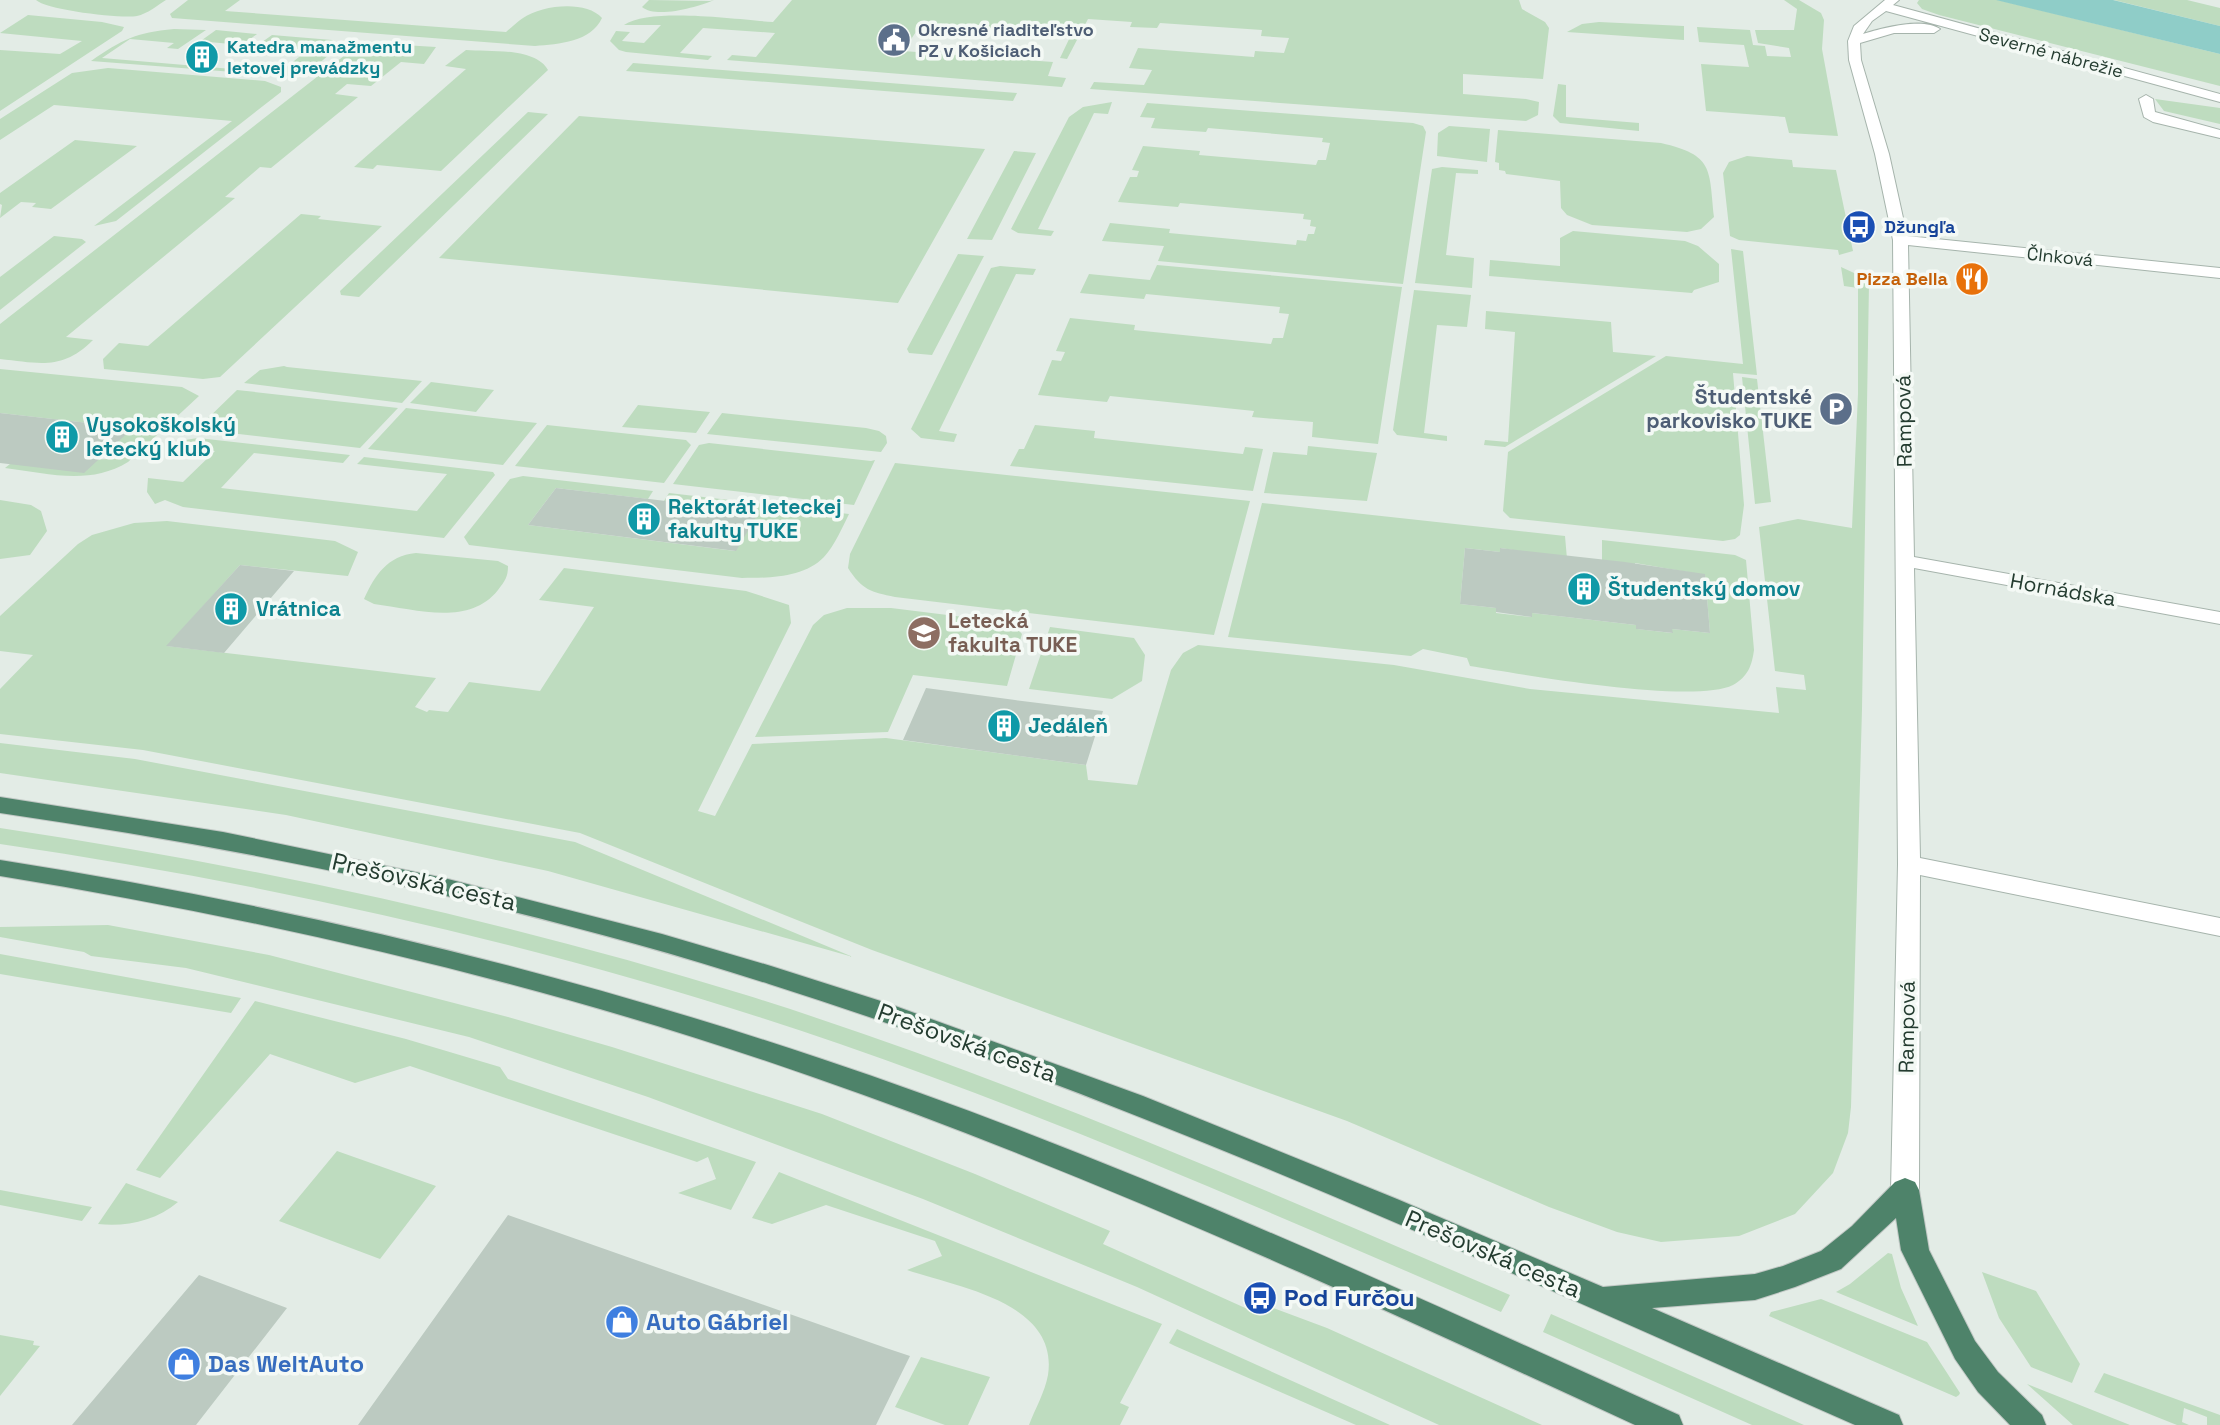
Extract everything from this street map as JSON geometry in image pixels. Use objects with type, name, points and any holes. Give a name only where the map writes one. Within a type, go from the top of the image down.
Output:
[{"type":"highway","name":"Prešovská cesta","points":[[0,805],[208,838],[425,881],[556,913],[764,973],[890,1014],[1118,1098],[1271,1159],[1888,1425]]},
{"type":"highway","points":[[0,867],[161,894],[364,936],[573,991],[807,1065],[949,1116],[1116,1183],[1637,1417],[1668,1425]]},
{"type":"highway","points":[[1600,1300],[1755,1287],[1785,1278],[1831,1260],[1863,1234],[1905,1190]]},
{"type":"highway","points":[[1905,1190],[1915,1250],[1965,1350],[1988,1382],[2031,1425]]},
{"type":"street","name":"Severné nábrežie","points":[[1888,3],[1983,36],[2220,98]]},
{"type":"street","points":[[1854,41],[1858,30],[1888,3]]},
{"type":"street","points":[[1854,41],[1875,33],[1911,27],[1983,36]]},
{"type":"street","name":"Rampová","points":[[1854,41],[1855,60],[1882,154],[1900,240],[1909,864],[1905,1190]]},
{"type":"street","name":"Severné nábrežie","points":[[2146,99],[2149,114],[2158,119],[2220,134]]},
{"type":"street","name":"Člnková","points":[[1900,240],[2220,273]]},
{"type":"street","name":"Hornádska","points":[[1906,561],[2220,618]]},
{"type":"street","points":[[1909,864],[2220,927]]},
{"type":"green space","points":[[36,0],[166,0],[145,13],[129,17],[68,10]]},
{"type":"green space","points":[[188,0],[240,0],[225,11],[506,32],[531,14],[564,6],[586,9],[602,18],[597,26],[582,37],[564,43],[535,46],[172,18],[170,14]]},
{"type":"green space","points":[[649,0],[714,0],[688,8],[657,12],[642,7]]},
{"type":"green space","points":[[792,0],[1519,0],[1522,9],[1545,22],[1549,28],[1543,79],[1463,74],[1463,94],[1539,102],[1538,115],[1526,121],[1090,89],[1094,82],[1144,85],[1152,70],[1129,68],[1138,48],[1254,57],[1255,51],[1284,53],[1289,38],[1261,36],[1262,30],[1160,23],[1157,28],[1130,27],[1132,22],[1088,19],[1067,59],[1060,58],[1072,33],[922,23],[903,51],[1053,62],[1048,76],[1066,78],[1062,87],[727,60],[732,55],[756,57],[775,33],[703,28],[680,53],[712,56],[708,60],[626,52],[619,50],[610,41],[616,31],[630,32],[622,41],[644,43],[661,25],[624,25],[654,17],[696,16],[773,22]]},
{"type":"green space","points":[[1784,0],[1799,0],[1821,13],[1824,20],[1822,49],[1838,136],[1789,133],[1785,117],[1706,111],[1701,64],[1749,67],[1744,45],[1699,42],[1697,27],[1750,30],[1753,45],[1765,46],[1767,56],[1791,57],[1789,48],[1758,43],[1755,30],[1794,30],[1797,9]]},
{"type":"green space","points":[[1919,0],[1998,0],[2220,54],[2220,86],[1939,15],[1922,9],[1917,3]]},
{"type":"green space","points":[[2114,0],[2187,0],[2220,8],[2220,26]]},
{"type":"green space","points":[[28,15],[102,22],[124,27],[122,31],[0,111],[0,50],[60,54],[82,41],[0,33]]},
{"type":"green space","points":[[1599,22],[1684,26],[1684,40],[1567,32],[1582,24]]},
{"type":"green space","points":[[174,29],[206,30],[178,49],[167,48],[174,43],[130,39],[102,58],[279,73],[304,53],[258,50],[244,55],[272,35],[332,40],[339,46],[315,67],[287,76],[91,61],[130,38]]},
{"type":"green space","points":[[216,30],[257,34],[242,45],[209,42],[197,51],[188,50]]},
{"type":"green space","points":[[387,44],[436,47],[424,64],[401,62],[371,86],[347,84],[335,94],[358,97],[271,168],[260,167],[225,197],[235,198],[66,337],[93,340],[82,350],[71,357],[50,363],[0,359],[0,324],[349,52]]},
{"type":"green space","points":[[466,50],[522,54],[533,57],[548,70],[441,171],[377,165],[373,169],[354,167],[466,69],[445,66]]},
{"type":"green space","points":[[633,63],[1017,93],[1013,101],[626,71]]},
{"type":"green space","points":[[108,68],[265,81],[281,87],[281,92],[116,221],[94,226],[232,121],[54,105],[0,140],[0,119],[72,73]]},
{"type":"green space","points":[[1558,84],[1566,85],[1566,117],[1639,123],[1639,131],[1560,123],[1553,116]]},
{"type":"green space","points":[[2155,99],[2220,108],[2220,124],[2164,111]]},
{"type":"green space","points":[[1112,102],[1108,114],[1094,113],[1038,229],[1054,231],[1051,236],[1018,233],[1011,229],[1069,117],[1083,107]]},
{"type":"green space","points":[[1147,103],[1413,123],[1423,126],[1426,132],[1403,284],[1158,261],[1164,246],[1102,241],[1110,223],[1170,229],[1169,233],[1296,245],[1297,240],[1306,241],[1308,234],[1314,234],[1316,227],[1310,226],[1311,220],[1303,219],[1304,214],[1180,203],[1178,207],[1118,202],[1130,177],[1137,177],[1139,171],[1132,170],[1143,146],[1200,151],[1199,155],[1316,165],[1318,160],[1326,160],[1330,143],[1322,142],[1323,138],[1208,128],[1206,132],[1151,128],[1155,118],[1140,117]]},
{"type":"green space","points":[[528,112],[548,114],[359,297],[341,295],[340,291]]},
{"type":"green space","points":[[579,116],[985,149],[898,303],[439,258]]},
{"type":"green space","points":[[1449,126],[1490,129],[1487,162],[1437,156],[1438,133]]},
{"type":"green space","points":[[1498,130],[1661,143],[1691,153],[1706,166],[1714,217],[1701,229],[1687,232],[1592,225],[1567,215],[1561,208],[1560,181],[1506,174],[1505,171],[1499,170],[1499,163],[1495,162]]},
{"type":"green space","points":[[75,140],[137,146],[51,209],[32,207],[36,203],[21,202],[0,218],[0,193]]},
{"type":"green space","points":[[1014,151],[1036,153],[992,240],[967,239]]},
{"type":"green space","points":[[1747,156],[1792,160],[1793,167],[1836,170],[1853,251],[1839,255],[1838,250],[1739,240],[1730,236],[1723,173],[1729,162]]},
{"type":"green space","points":[[1442,167],[1478,170],[1478,174],[1456,173],[1446,255],[1474,258],[1472,288],[1415,283],[1432,169]]},
{"type":"green space","points":[[301,214],[321,216],[318,219],[382,226],[220,377],[203,379],[104,369],[103,359],[119,343],[148,346]]},
{"type":"green space","points":[[1573,231],[1685,241],[1698,246],[1719,264],[1719,282],[1692,293],[1489,276],[1490,260],[1560,266],[1560,238]]},
{"type":"green space","points":[[54,236],[82,239],[86,242],[0,310],[0,277]]},
{"type":"green space","points":[[1731,249],[1743,251],[1757,375],[1733,373],[1744,505],[1740,535],[1735,539],[1723,541],[1510,518],[1503,511],[1508,452],[1666,356],[1743,364]]},
{"type":"green space","points":[[958,254],[984,256],[932,355],[909,353],[907,349]]},
{"type":"green space","points":[[1157,265],[1402,287],[1378,444],[1312,437],[1313,422],[1252,417],[1254,411],[1110,396],[1107,402],[1038,395],[1052,360],[1061,361],[1065,352],[1056,351],[1070,318],[1135,325],[1134,330],[1271,344],[1273,338],[1283,338],[1289,314],[1279,313],[1280,307],[1146,294],[1144,299],[1080,293],[1089,274],[1150,280]]},
{"type":"green space","points":[[1000,266],[1036,269],[1033,275],[1016,274],[939,431],[957,434],[954,442],[921,438],[911,429],[991,268]]},
{"type":"green space","points":[[1841,267],[1865,278],[1869,283],[1862,709],[1851,1107],[1848,1133],[1833,1173],[1795,1214],[1739,1236],[1661,1242],[1617,1232],[1549,1207],[1347,1121],[872,950],[580,833],[143,750],[0,734],[0,689],[33,655],[0,651],[0,616],[78,544],[92,535],[134,523],[167,521],[335,541],[358,552],[348,576],[240,565],[167,646],[436,678],[415,707],[427,712],[448,712],[469,682],[540,691],[594,607],[539,600],[564,568],[746,591],[789,605],[791,623],[698,811],[715,816],[752,744],[886,738],[1086,765],[1088,780],[1137,785],[1171,670],[1183,653],[1198,645],[1394,665],[1530,689],[1779,713],[1776,687],[1806,690],[1804,675],[1775,671],[1759,527],[1798,519],[1852,528],[1858,394],[1858,288],[1844,286]]},
{"type":"green space","points":[[1414,290],[1471,295],[1467,327],[1437,325],[1424,433],[1447,436],[1447,441],[1397,435],[1393,430]]},
{"type":"green space","points":[[1486,311],[1611,322],[1613,352],[1656,356],[1505,447],[1484,445],[1485,440],[1508,442],[1515,332],[1485,329]]},
{"type":"green space","points":[[284,366],[422,381],[402,403],[244,383],[260,370]]},
{"type":"green space","points":[[0,369],[182,387],[199,396],[128,462],[98,474],[83,476],[36,473],[5,468],[10,464],[108,459],[120,447],[114,445],[132,428],[0,413]]},
{"type":"green space","points":[[1742,377],[1757,379],[1771,502],[1755,504]]},
{"type":"green space","points":[[431,382],[494,390],[476,412],[410,403]]},
{"type":"green space","points":[[237,390],[398,408],[360,448],[204,430],[202,424]]},
{"type":"green space","points":[[638,405],[710,412],[696,433],[622,427]]},
{"type":"green space","points":[[406,408],[537,423],[503,465],[368,449]]},
{"type":"green space","points":[[722,413],[866,428],[886,436],[887,443],[881,452],[707,434]]},
{"type":"green space","points":[[547,425],[686,440],[691,445],[664,483],[515,466]]},
{"type":"green space","points":[[1035,425],[1095,431],[1094,438],[1243,454],[1245,447],[1263,449],[1253,491],[1010,466],[1019,449],[1024,449]]},
{"type":"green space","points":[[198,438],[350,455],[343,463],[254,453],[221,488],[417,511],[447,474],[357,464],[364,457],[493,472],[495,475],[444,538],[183,507],[165,500],[155,504],[147,492],[148,478],[183,482],[215,451],[178,447],[185,440]]},
{"type":"green space","points":[[709,443],[875,460],[854,505],[673,484],[699,445]]},
{"type":"green space","points":[[1308,446],[1377,453],[1367,501],[1264,493],[1273,452],[1307,455]]},
{"type":"green space","points":[[895,463],[1250,501],[1214,635],[895,597],[868,589],[848,568],[850,554]]},
{"type":"green space","points":[[523,476],[653,491],[648,499],[556,488],[528,525],[735,551],[758,512],[664,501],[669,493],[849,514],[832,547],[816,564],[796,573],[774,577],[742,578],[469,545],[464,537],[510,479]]},
{"type":"green space","points":[[0,500],[31,505],[41,511],[47,531],[30,555],[0,559]]},
{"type":"green space","points":[[1262,503],[1565,536],[1567,559],[1501,548],[1500,552],[1465,548],[1460,604],[1496,608],[1496,613],[1531,617],[1532,613],[1636,625],[1637,629],[1672,633],[1672,629],[1710,633],[1705,575],[1635,563],[1635,567],[1602,563],[1602,540],[1735,555],[1746,560],[1754,650],[1750,666],[1738,682],[1712,690],[1645,690],[1470,666],[1467,658],[1423,649],[1411,656],[1228,637]]},
{"type":"green space","points":[[416,553],[498,561],[508,566],[506,579],[486,601],[457,612],[424,612],[374,604],[364,599],[383,568],[397,558]]},
{"type":"green space","points":[[847,608],[891,608],[1012,623],[1022,634],[1007,686],[913,675],[888,732],[755,737],[813,625],[824,615]]},
{"type":"green space","points":[[1050,627],[1134,638],[1145,655],[1142,681],[1112,699],[1029,689]]},
{"type":"green space","points":[[0,743],[135,759],[575,842],[853,957],[548,871],[286,815],[0,773]]},
{"type":"green space","points":[[0,828],[189,859],[376,897],[562,942],[746,995],[940,1061],[1036,1097],[1226,1174],[1510,1295],[1501,1312],[1091,1138],[924,1074],[737,1010],[529,950],[319,901],[0,844]]},
{"type":"green space","points":[[108,925],[269,955],[508,1017],[822,1114],[1110,1231],[1103,1244],[1252,1311],[1257,1302],[1327,1328],[1542,1425],[1439,1425],[1137,1287],[923,1199],[648,1097],[469,1037],[186,968],[91,956],[84,952],[0,937],[0,927]]},
{"type":"green space","points":[[0,954],[241,998],[231,1013],[0,974]]},
{"type":"green space","points":[[255,1001],[406,1039],[500,1067],[508,1079],[756,1162],[731,1210],[678,1193],[716,1179],[708,1157],[697,1162],[410,1066],[355,1083],[270,1054],[160,1178],[136,1170]]},
{"type":"green space","points":[[337,1151],[436,1186],[380,1259],[279,1221]]},
{"type":"green space","points":[[779,1172],[1162,1324],[1120,1403],[1129,1407],[1120,1425],[1029,1425],[1048,1375],[1047,1350],[1038,1330],[1021,1314],[976,1291],[907,1270],[942,1256],[935,1241],[826,1205],[772,1224],[752,1218]]},
{"type":"green space","points":[[126,1183],[178,1202],[160,1214],[140,1221],[98,1224]]},
{"type":"green space","points":[[0,1190],[92,1207],[82,1221],[0,1205]]},
{"type":"green space","points":[[1888,1253],[1892,1254],[1901,1288],[1918,1326],[1836,1292]]},
{"type":"green space","points":[[1982,1272],[2036,1291],[2080,1364],[2072,1383],[2031,1367],[1999,1318]]},
{"type":"green space","points":[[1821,1299],[1927,1342],[1959,1395],[1956,1397],[1769,1316],[1771,1312]]},
{"type":"green space","points":[[1551,1314],[1804,1425],[1752,1425],[1543,1332]]},
{"type":"green space","points":[[1177,1329],[1390,1425],[1356,1425],[1175,1346],[1169,1343]]},
{"type":"green space","points":[[0,1335],[34,1341],[33,1345],[40,1346],[0,1396]]},
{"type":"green space","points":[[921,1357],[990,1377],[968,1425],[945,1425],[895,1407]]},
{"type":"green space","points":[[2104,1373],[2220,1415],[2220,1425],[2207,1425],[2207,1417],[2184,1408],[2182,1422],[2189,1425],[2177,1425],[2094,1392]]},
{"type":"green space","points":[[2027,1384],[2130,1425],[2073,1425]]},
{"type":"water","points":[[1996,0],[2113,0],[2220,26],[2220,54]]},
{"type":"building","name":"Vysokoškolský letecký klub","points":[[0,413],[133,428],[84,473],[0,463]]},
{"type":"building","name":"Rektorát leteckej fakulty TUKE","points":[[556,488],[759,512],[736,551],[528,525]]},
{"type":"building","name":"Študentský domov","points":[[1465,548],[1500,552],[1500,548],[1705,574],[1710,633],[1636,629],[1636,625],[1532,613],[1532,617],[1496,612],[1496,608],[1460,604]]},
{"type":"building","name":"Vrátnica","points":[[240,565],[294,571],[224,653],[166,646]]},
{"type":"building","name":"Jedáleň","points":[[926,688],[1103,711],[1086,765],[903,740]]},
{"type":"building","name":"Auto Gábriel","points":[[508,1215],[910,1356],[876,1425],[358,1425]]},
{"type":"building","name":"Das WeltAuto","points":[[199,1275],[287,1308],[196,1425],[72,1425]]},
{"type":"place","name":"Okresné riaditeľstvo PZ v Košiciach","points":[[894,40]]},
{"type":"place","name":"Katedra manažmentu letovej prevádzky","points":[[202,57]]},
{"type":"place","name":"Džungľa","points":[[1859,227]]},
{"type":"place","name":"Pizza Bella","points":[[1972,279]]},
{"type":"place","name":"Študentské parkovisko TUKE","points":[[1836,409]]},
{"type":"place","name":"Vysokoškolský letecký klub","points":[[62,437]]},
{"type":"place","name":"Rektorát leteckej fakulty TUKE","points":[[644,519]]},
{"type":"place","name":"Študentský domov","points":[[1584,589]]},
{"type":"place","name":"Vrátnica","points":[[231,609]]},
{"type":"place","name":"Letecká fakulta TUKE","points":[[924,633]]},
{"type":"place","name":"Jedáleň","points":[[1004,726]]},
{"type":"place","name":"Pod Furčou","points":[[1260,1298]]},
{"type":"place","name":"Auto Gábriel","points":[[622,1322]]},
{"type":"place","name":"Das WeltAuto","points":[[184,1364]]}]
